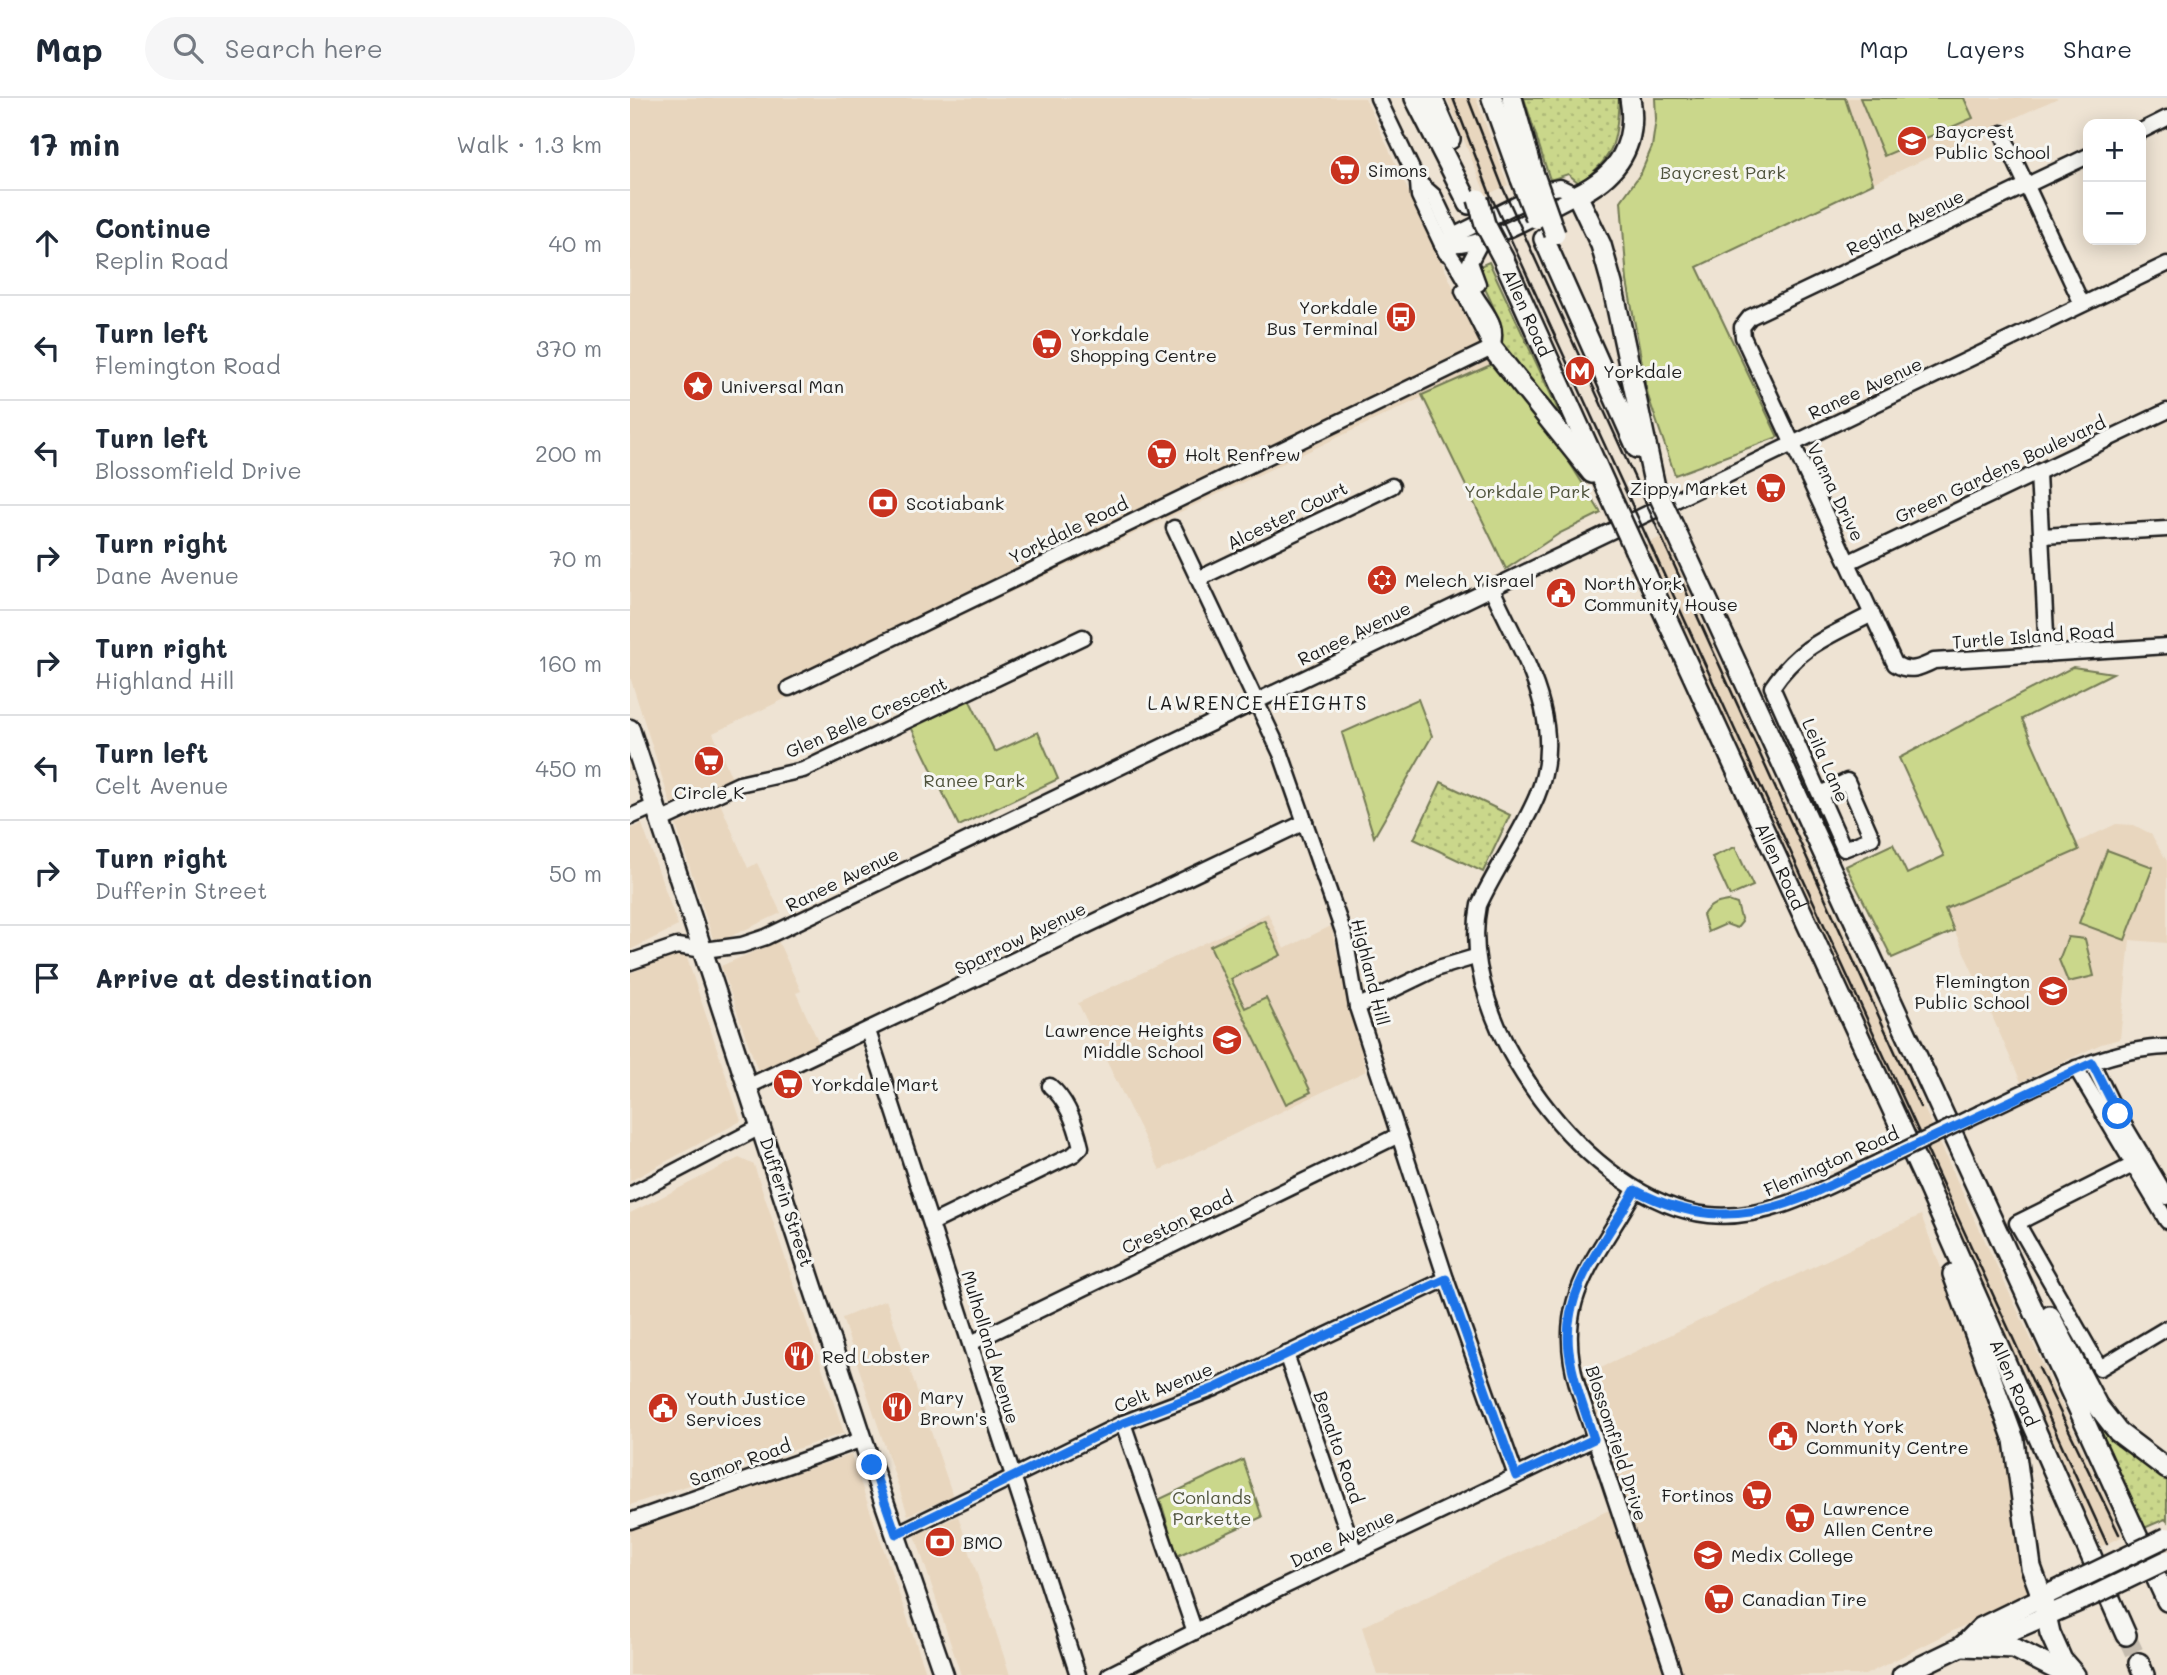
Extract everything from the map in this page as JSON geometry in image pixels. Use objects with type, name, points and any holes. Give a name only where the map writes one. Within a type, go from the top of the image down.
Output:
[{"type":"highway","points":[[1415,98],[1474,201]]},
{"type":"highway","name":"Allen Road","points":[[1432,98],[1474,201],[1483,232],[1503,258],[1926,1181],[2126,1634]]},
{"type":"highway","points":[[1492,98],[1527,176],[1587,337],[2167,1601]]},
{"type":"highway","points":[[1512,98],[1527,176]]},
{"type":"highway","points":[[1630,98],[1632,131],[1626,152],[1603,181],[1577,195],[1597,236],[1612,284],[1655,487]]},
{"type":"highway","points":[[1492,348],[1609,493]]},
{"type":"highway","points":[[1966,1162],[2097,1405],[2118,1432],[2167,1469]]},
{"type":"highway","points":[[1926,1181],[1922,1194],[2014,1440],[2031,1567],[2057,1651],[2076,1675]]},
{"type":"highway","points":[[1962,1647],[2014,1648],[2067,1675]]},
{"type":"main road","name":"Dufferin Street","points":[[630,729],[863,1439],[944,1675]]},
{"type":"main road","points":[[1962,1647],[1981,1627],[2167,1537]]},
{"type":"main road","points":[[1902,1675],[1962,1647],[1988,1641],[2047,1616],[2167,1560]]},
{"type":"street","points":[[1378,98],[1418,182],[1419,195],[1485,309]]},
{"type":"street","points":[[2146,128],[2167,118]]},
{"type":"street","points":[[2002,133],[2082,304]]},
{"type":"street","name":"Regina Avenue","points":[[1742,327],[1750,317],[2083,158]]},
{"type":"street","points":[[1448,241],[1548,189],[1560,187],[1577,195]]},
{"type":"street","points":[[1448,241],[1458,248],[1483,232],[1577,195]]},
{"type":"street","points":[[1483,232],[1470,262],[1485,309],[1495,329],[1492,348]]},
{"type":"street","points":[[1448,241],[1492,348]]},
{"type":"street","name":"Ranee Avenue","points":[[630,962],[677,946],[704,950],[742,945],[766,937],[2167,264]]},
{"type":"street","name":"Varna Drive","points":[[1742,327],[1743,337],[1791,443],[1895,664],[1903,670]]},
{"type":"street","name":"Yorkdale Road","points":[[789,688],[1492,348]]},
{"type":"street","name":"Green Gardens Boulevard","points":[[1849,562],[2167,411]]},
{"type":"street","points":[[2038,473],[2047,654]]},
{"type":"street","name":"Alcester Court","points":[[1200,578],[1392,486]]},
{"type":"street","name":"Highland Hill","points":[[1174,528],[1200,578],[1281,754],[1345,937],[1357,1007],[1446,1279],[1516,1476]]},
{"type":"street","points":[[2042,536],[2167,529]]},
{"type":"street","name":"Flemington Road","points":[[1492,589],[1539,691],[1546,713],[1547,757],[1537,797],[1479,905],[1475,924],[1475,957],[1504,1037],[1537,1094],[1572,1138],[1635,1190],[1662,1203],[1692,1212],[1721,1216],[1750,1214],[1793,1202],[2076,1068],[2121,1054],[2167,1047]]},
{"type":"street","name":"Leila Lane","points":[[1820,794],[1847,781],[1872,838],[1844,849],[1772,687],[1789,662],[1812,644],[1872,614]]},
{"type":"street","name":"Glen Belle Crescent","points":[[630,817],[659,813],[739,784],[803,770],[1083,637]]},
{"type":"street","name":"Turtle Island Road","points":[[1903,670],[1918,669],[1934,661],[2167,646]]},
{"type":"street","name":"Sparrow Avenue","points":[[749,1086],[1305,822]]},
{"type":"street","points":[[1357,1007],[1438,968],[1475,957]]},
{"type":"street","name":"Mulholland Avenue","points":[[868,1031],[1078,1675]]},
{"type":"street","points":[[2092,1063],[2167,1220]]},
{"type":"street","points":[[2076,1068],[2167,1197]]},
{"type":"street","points":[[932,1223],[1074,1154],[1081,1147],[1078,1130],[1061,1096],[1050,1086]]},
{"type":"street","points":[[630,1195],[762,1126]]},
{"type":"street","name":"Creston Road","points":[[971,1343],[1399,1135]]},
{"type":"street","points":[[2140,1162],[2017,1223],[2100,1368],[2167,1328]]},
{"type":"street","name":"Blossomfield Drive","points":[[1635,1190],[1585,1272],[1570,1313],[1570,1360],[1674,1675]]},
{"type":"street","name":"Celt Avenue","points":[[896,1534],[1123,1423],[1192,1398],[1446,1279]]},
{"type":"street","name":"Benalto Road","points":[[1286,1354],[1355,1553]]},
{"type":"street","points":[[1123,1423],[1195,1632]]},
{"type":"street","name":"Samor Road","points":[[630,1521],[863,1439]]},
{"type":"street","name":"Dane Avenue","points":[[1108,1675],[1594,1439]]},
{"type":"shaded area","points":[[630,98],[1365,98],[1470,323],[1493,364],[713,733],[732,779],[675,806],[671,805],[630,677]]},
{"type":"shaded area","points":[[1447,98],[1476,98],[1508,185],[1486,195]]},
{"type":"shaded area","name":"Baycrest Public School","points":[[1845,98],[2058,98],[1873,183]]},
{"type":"shaded area","points":[[1664,536],[1964,1196],[2123,1536],[2105,1545],[2101,1546],[1646,544]]},
{"type":"shaded area","points":[[720,803],[748,868],[757,863],[781,913],[729,937],[713,939],[676,825]]},
{"type":"shaded area","points":[[642,824],[678,926],[630,950],[630,829]]},
{"type":"shaded area","name":"Flemington Public School","points":[[2116,824],[2134,825],[2151,834],[2167,861],[2167,943],[2130,940],[2120,1039],[2101,1044],[2021,1082],[1945,909],[2079,850],[2076,843]]},
{"type":"shaded area","name":"Lawrence Heights Middle School","points":[[1268,913],[1284,949],[1331,926],[1366,1071],[1160,1170],[1078,1003]]},
{"type":"shaded area","points":[[778,941],[801,991],[796,993],[820,1045],[758,1071],[721,966]]},
{"type":"shaded area","points":[[686,955],[741,1121],[630,1181],[630,973],[673,956]]},
{"type":"shaded area","points":[[739,1158],[754,1165],[844,1433],[630,1505],[630,1213]]},
{"type":"shaded area","points":[[1921,1215],[2000,1424],[2015,1484],[2031,1592],[1865,1675],[1680,1675],[1580,1378]]},
{"type":"shaded area","points":[[886,1300],[953,1496],[908,1515],[842,1318]]},
{"type":"shaded area","points":[[851,1455],[927,1675],[630,1675],[630,1525]]},
{"type":"shaded area","points":[[1609,1510],[1665,1675],[1377,1675],[1362,1627]]},
{"type":"shaded area","points":[[958,1516],[1010,1675],[961,1675],[915,1535]]},
{"type":"green space","points":[[1524,98],[1619,98],[1612,147],[1591,174],[1579,183],[1568,174],[1550,180]]},
{"type":"green space","name":"Baycrest Park","points":[[1655,98],[1845,98],[1873,183],[1697,267],[1778,437],[1675,475],[1648,396],[1627,281],[1621,201],[1641,173],[1652,147],[1656,119]]},
{"type":"green space","points":[[1860,98],[1964,98],[1973,118],[1884,156]]},
{"type":"green space","points":[[1489,262],[1568,431],[1497,346],[1499,336],[1496,316],[1475,268]]},
{"type":"green space","name":"Yorkdale Park","points":[[1493,364],[1548,428],[1601,513],[1560,533],[1506,569],[1422,395]]},
{"type":"green space","points":[[2073,667],[2113,673],[2022,719],[2079,850],[1945,909],[1954,931],[1892,958],[1846,866],[1893,844],[1907,874],[1944,856],[1899,758]]},
{"type":"green space","name":"Ranee Park","points":[[969,699],[995,752],[1038,732],[1058,779],[959,826],[911,727]]},
{"type":"green space","points":[[1418,699],[1432,736],[1374,837],[1342,733]]},
{"type":"green space","points":[[1441,782],[1510,815],[1483,872],[1414,839]]},
{"type":"green space","points":[[1735,847],[1753,886],[1730,896],[1712,857]]},
{"type":"green space","points":[[2107,850],[2153,867],[2125,940],[2079,923]]},
{"type":"green space","points":[[1728,901],[1737,904],[1742,922],[1737,928],[1726,924],[1708,932],[1703,915],[1708,908]]},
{"type":"green space","points":[[1264,920],[1281,955],[1231,979],[1245,1008],[1266,998],[1311,1092],[1286,1104],[1210,946]]},
{"type":"green space","points":[[2068,937],[2085,939],[2094,976],[2068,982],[2059,960]]},
{"type":"green space","points":[[2099,1419],[2126,1450],[2167,1479],[2167,1521],[2165,1519],[2142,1529],[2091,1420]]},
{"type":"green space","name":"Conlands Parkette","points":[[1243,1460],[1262,1517],[1177,1556],[1160,1499]]},
{"type":"tunnel","points":[[2126,1635],[2139,1663]]},
{"type":"railway","points":[[1453,98],[1490,194],[2107,1544]]},
{"type":"railway","points":[[1468,98],[1503,188],[1920,1107]]},
{"type":"railway","points":[[2039,1368],[2119,1534]]},
{"type":"place","name":"Baycrest Public School","points":[[1912,141]]},
{"type":"place","name":"Simons","points":[[1345,170]]},
{"type":"place","name":"Yorkdale Bus Terminal","points":[[1401,317]]},
{"type":"place","name":"Yorkdale Shopping Centre","points":[[1047,344]]},
{"type":"place","name":"Yorkdale","points":[[1580,371]]},
{"type":"place","name":"Universal Man","points":[[698,386]]},
{"type":"place","name":"Holt Renfrew","points":[[1162,454]]},
{"type":"place","name":"Zippy Market","points":[[1771,488]]},
{"type":"place","name":"Scotiabank","points":[[883,503]]},
{"type":"place","name":"Melech Yisrael","points":[[1382,580]]},
{"type":"place","name":"North York Community House","points":[[1561,593]]},
{"type":"place","name":"Circle K","points":[[709,761]]},
{"type":"place","name":"Flemington Public School","points":[[2053,991]]},
{"type":"place","name":"Lawrence Heights Middle School","points":[[1227,1040]]},
{"type":"place","name":"Yorkdale Mart","points":[[788,1084]]},
{"type":"place","name":"Red Lobster","points":[[799,1356]]},
{"type":"place","name":"Mary Brown's","points":[[897,1407]]},
{"type":"place","name":"Youth Justice Services","points":[[663,1408]]},
{"type":"place","name":"North York Community Centre","points":[[1783,1436]]},
{"type":"place","name":"Fortinos","points":[[1757,1495]]},
{"type":"place","name":"Lawrence Allen Centre","points":[[1800,1518]]},
{"type":"place","name":"BMO","points":[[940,1542]]},
{"type":"place","name":"Medix College","points":[[1708,1555]]},
{"type":"place","name":"Canadian Tire","points":[[1719,1599]]},
{"type":"district","name":"LAWRENCE HEIGHTS","points":[[1258,702]]},
{"type":"route","points":[[872,1465],[896,1534],[1123,1423],[1215,1388],[1446,1279],[1516,1476],[1594,1439],[1570,1360],[1570,1313],[1585,1272],[1635,1190],[1678,1209],[1708,1215],[1763,1212],[1807,1196],[2092,1063],[2118,1114]]}]
